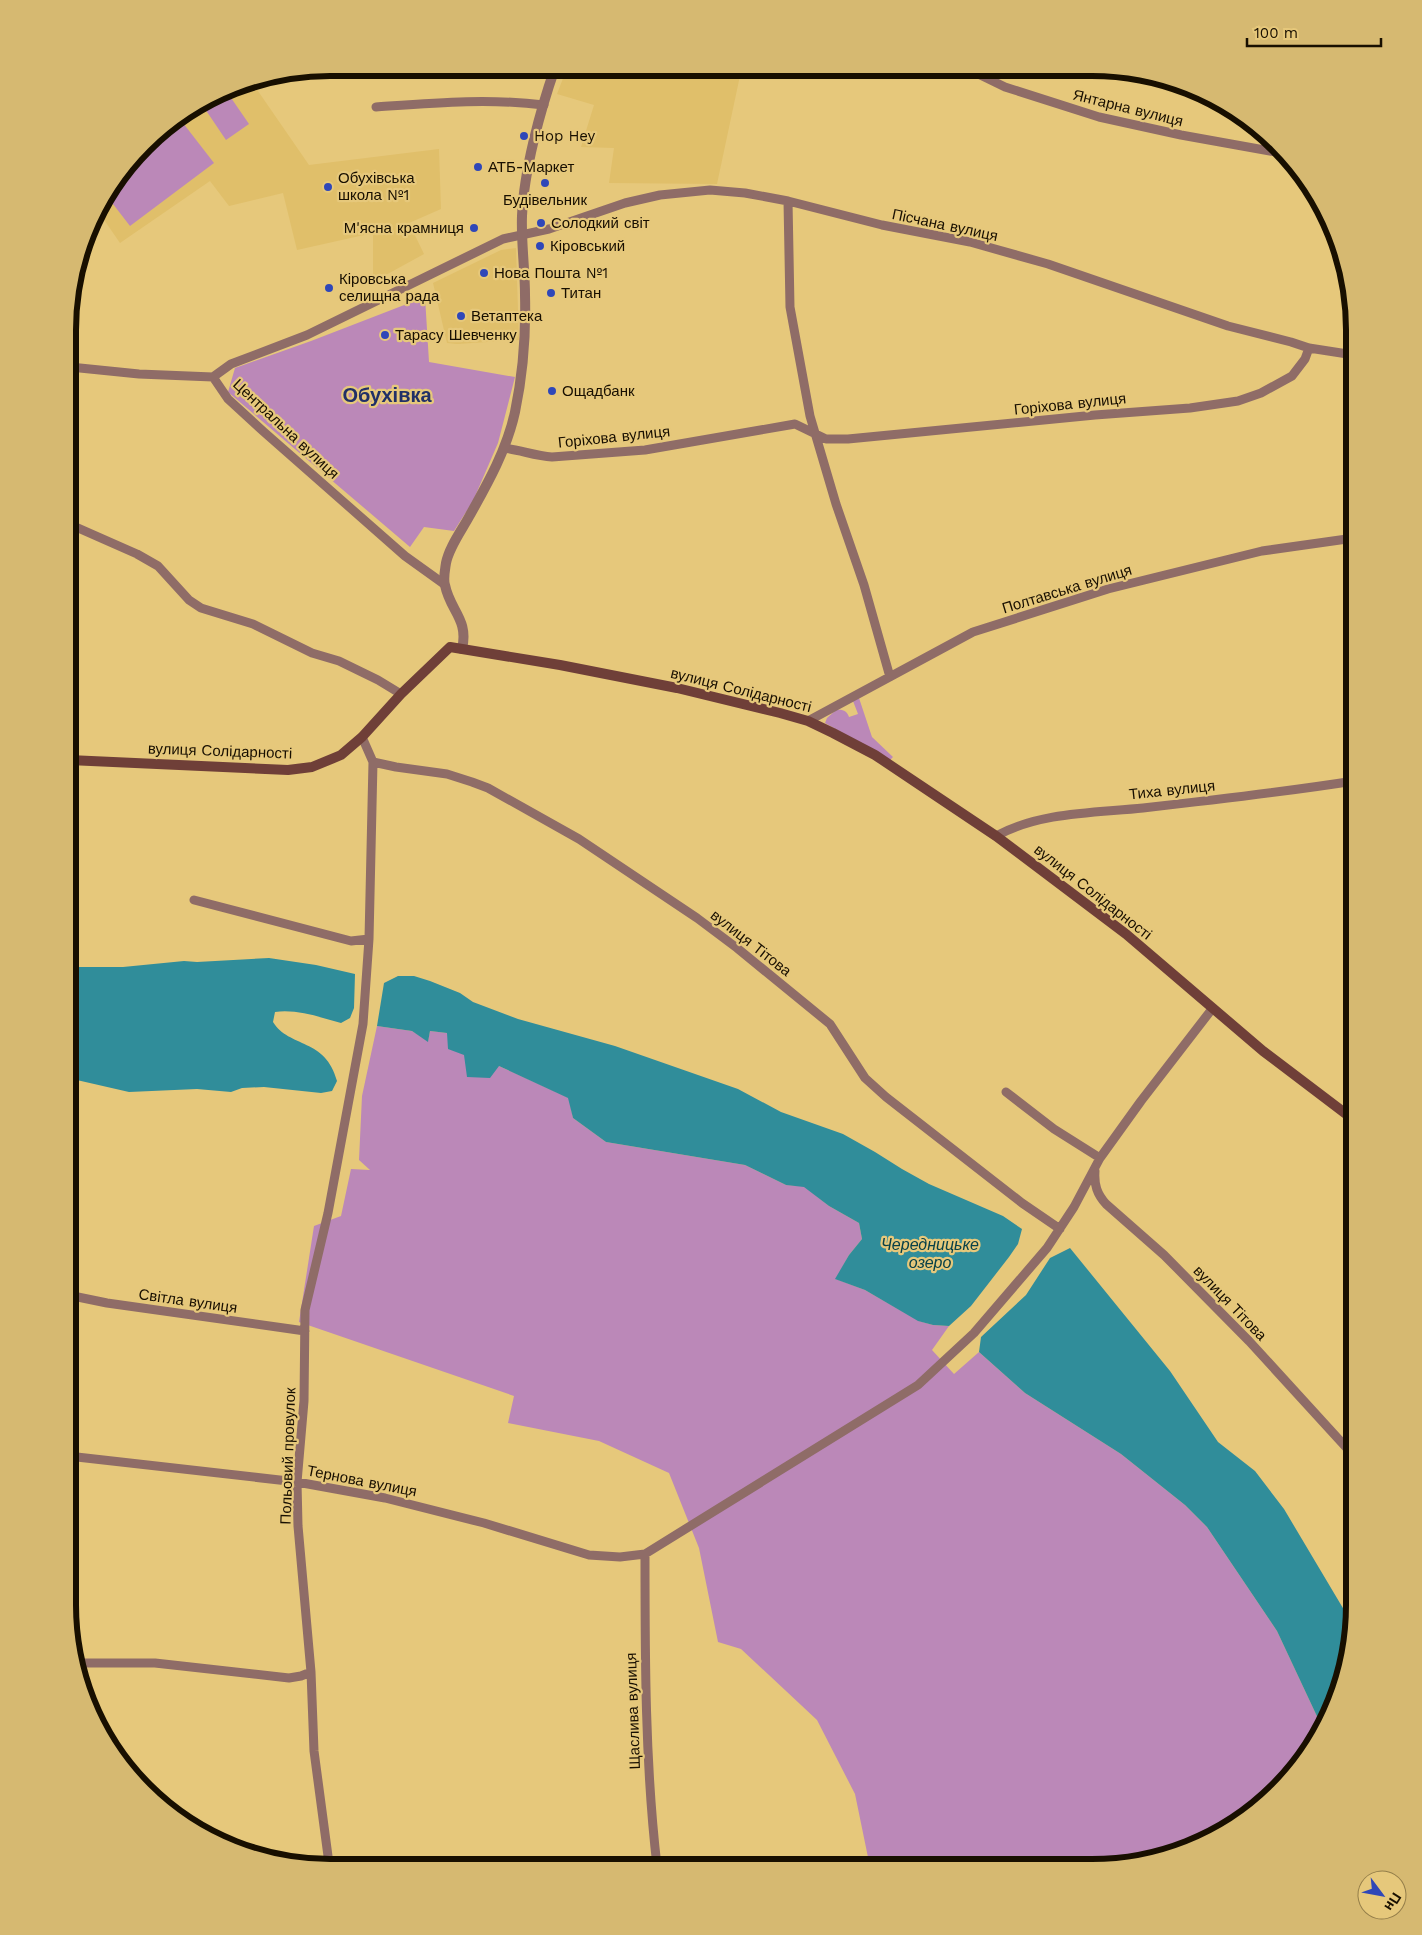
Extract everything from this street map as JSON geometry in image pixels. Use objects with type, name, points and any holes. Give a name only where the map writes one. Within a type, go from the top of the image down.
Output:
[{"type":"main road","name":"вулиця Солідарності","points":[[76,760],[288,770],[312,767],[341,755],[362,737],[401,694],[450,647],[677,688],[808,721],[875,755],[996,836],[1126,934],[1263,1052],[1346,1114]]},
{"type":"street","points":[[462,649],[464,630],[461,619],[449,599],[444,584],[446,560],[504,448],[514,415],[522,369],[525,298],[522,217],[524,191],[528,168],[553,76]]},
{"type":"street","name":"Янтарна вулиця","points":[[982,76],[1005,87],[1099,117],[1181,136],[1272,152]]},
{"type":"street","points":[[376,107],[471,101],[544,104]]},
{"type":"street","name":"Пісчана вулиця","points":[[524,235],[549,229],[624,203],[660,195],[710,190],[745,193],[788,201],[882,225],[970,242],[1048,264],[1228,326],[1309,348],[1346,354]]},
{"type":"street","points":[[788,201],[790,308],[814,432],[864,585],[890,677]]},
{"type":"street","name":"Центральна вулиця","points":[[444,584],[405,556],[264,432],[228,399],[213,377],[231,364],[307,335],[503,239],[524,235]]},
{"type":"street","name":"Горіхова вулиця","points":[[504,448],[525,451],[538,456],[552,457],[645,450],[795,424],[826,439],[848,439],[1095,415],[1190,408],[1238,401],[1261,393],[1292,376],[1305,359],[1309,348]]},
{"type":"street","points":[[76,368],[139,374],[213,377]]},
{"type":"street","points":[[76,527],[137,554],[158,566],[189,600],[201,608],[253,624],[312,653],[339,661],[401,694]]},
{"type":"street","name":"Полтавська вулиця","points":[[808,721],[973,632],[1108,589],[1262,551],[1346,539]]},
{"type":"street","points":[[362,737],[373,762]]},
{"type":"street","name":"Польовий провулок","points":[[328,1859],[314,1751],[311,1672],[298,1526],[298,1482],[304,1401],[305,1310],[328,1213],[364,1024],[369,939],[373,762]]},
{"type":"street","name":"вулиця Тітова","points":[[373,762],[447,774],[488,788],[579,839],[641,880],[737,948],[830,1024],[864,1078],[1022,1203],[1060,1229]]},
{"type":"street","name":"Тиха вулиця","points":[[996,836],[1012,827],[1030,822],[1077,814],[1234,797],[1346,782]]},
{"type":"street","points":[[194,900],[351,941],[369,939]]},
{"type":"street","points":[[645,1554],[918,1385],[974,1333],[1047,1248],[1060,1229],[1100,1158],[1212,1009]]},
{"type":"street","points":[[1006,1092],[1054,1129],[1100,1158]]},
{"type":"street","name":"вулиця Тітова","points":[[1095,1168],[1096,1188],[1099,1196],[1106,1204],[1164,1255],[1249,1341],[1346,1447]]},
{"type":"street","name":"Світла вулиця","points":[[76,1297],[107,1303],[305,1331]]},
{"type":"street","name":"Тернова вулиця","points":[[76,1457],[298,1482],[385,1498],[484,1523],[589,1555],[620,1557],[645,1554]]},
{"type":"street","name":"Щаслива вулиця","points":[[645,1554],[650,1805],[656,1859]]},
{"type":"street","points":[[83,1663],[155,1663],[289,1678],[311,1672]]},
{"type":"shaded area","points":[[564,76],[740,76],[717,184],[609,183],[614,148],[581,147],[594,105],[557,94]]},
{"type":"shaded area","name":"Обухівська школа №1","points":[[256,88],[309,165],[439,149],[441,209],[409,223],[424,254],[373,282],[373,233],[297,250],[283,193],[229,206],[210,181],[120,243],[102,217],[119,189],[139,163],[163,139],[189,119],[218,102]]},
{"type":"shaded area","points":[[230,97],[249,124],[226,140],[205,109]]},
{"type":"shaded area","points":[[183,123],[214,163],[130,226],[111,201],[139,163],[163,139]]},
{"type":"shaded area","points":[[516,248],[519,340],[447,343],[433,283],[501,250]]},
{"type":"shaded area","points":[[425,297],[429,362],[515,377],[498,443],[473,501],[454,531],[424,527],[410,547],[228,392],[235,368]]},
{"type":"shaded area","points":[[859,698],[872,737],[893,757],[890,760],[825,723],[827,718],[836,710],[844,711],[849,717],[858,714],[853,701]]},
{"type":"shaded area","points":[[377,1026],[412,1031],[428,1041],[430,1031],[447,1033],[499,1066],[569,1098],[573,1118],[606,1142],[745,1165],[786,1185],[804,1186],[829,1206],[859,1223],[862,1239],[849,1255],[836,1279],[865,1290],[919,1321],[933,1325],[949,1326],[932,1350],[954,1374],[979,1352],[1025,1393],[1121,1454],[1185,1505],[1207,1527],[1277,1631],[1319,1720],[1303,1746],[1283,1772],[1259,1796],[1233,1816],[1204,1833],[1158,1850],[1125,1857],[1092,1859],[868,1859],[855,1794],[817,1720],[741,1649],[718,1642],[699,1548],[669,1473],[599,1441],[508,1423],[514,1396],[299,1322],[314,1226],[341,1216],[351,1169],[370,1170],[359,1160],[362,1096]]},
{"type":"water","points":[[269,958],[316,965],[355,974],[354,1008],[350,1018],[341,1023],[308,1014],[283,1011],[275,1012],[273,1022],[288,1036],[316,1050],[325,1057],[332,1067],[337,1081],[332,1091],[321,1093],[264,1087],[242,1088],[231,1092],[197,1089],[129,1092],[76,1080],[76,967],[123,967],[184,961]]},
{"type":"water","name":"Чередницьке озеро","points":[[398,976],[414,976],[430,981],[460,993],[473,1002],[518,1019],[615,1046],[738,1089],[781,1112],[843,1134],[929,1184],[1003,1216],[1022,1229],[1018,1244],[971,1306],[949,1326],[933,1325],[918,1321],[865,1290],[835,1279],[849,1255],[862,1239],[859,1223],[829,1206],[804,1187],[786,1185],[745,1165],[606,1142],[573,1118],[568,1098],[499,1066],[490,1078],[467,1077],[464,1055],[448,1049],[447,1033],[430,1031],[428,1042],[412,1031],[377,1026],[384,983]]},
{"type":"water","points":[[1070,1248],[1170,1371],[1218,1442],[1255,1471],[1284,1509],[1346,1612],[1344,1638],[1337,1671],[1319,1720],[1277,1631],[1207,1527],[1185,1505],[1121,1454],[1025,1393],[979,1352],[981,1337],[1026,1295],[1050,1258]]},
{"type":"place","name":"Hop Hey","points":[[524,136]]},
{"type":"place","name":"АТБ-Маркет","points":[[478,167]]},
{"type":"place","name":"Будівельник","points":[[545,183]]},
{"type":"place","name":"Обухівська школа №1","points":[[328,187]]},
{"type":"place","name":"Солодкий світ","points":[[541,223]]},
{"type":"place","name":"М'ясна крамниця","points":[[474,228]]},
{"type":"place","name":"Кіровський","points":[[540,246]]},
{"type":"place","name":"Нова Пошта №1","points":[[484,273]]},
{"type":"place","name":"Кіровська селищна рада","points":[[329,288]]},
{"type":"place","name":"Титан","points":[[551,293]]},
{"type":"place","name":"Ветаптека","points":[[461,316]]},
{"type":"place","name":"Тарасу Шевченку","points":[[385,335]]},
{"type":"place","name":"Ощадбанк","points":[[552,391]]},
{"type":"district","name":"Обухівка","points":[[387,395]]}]
